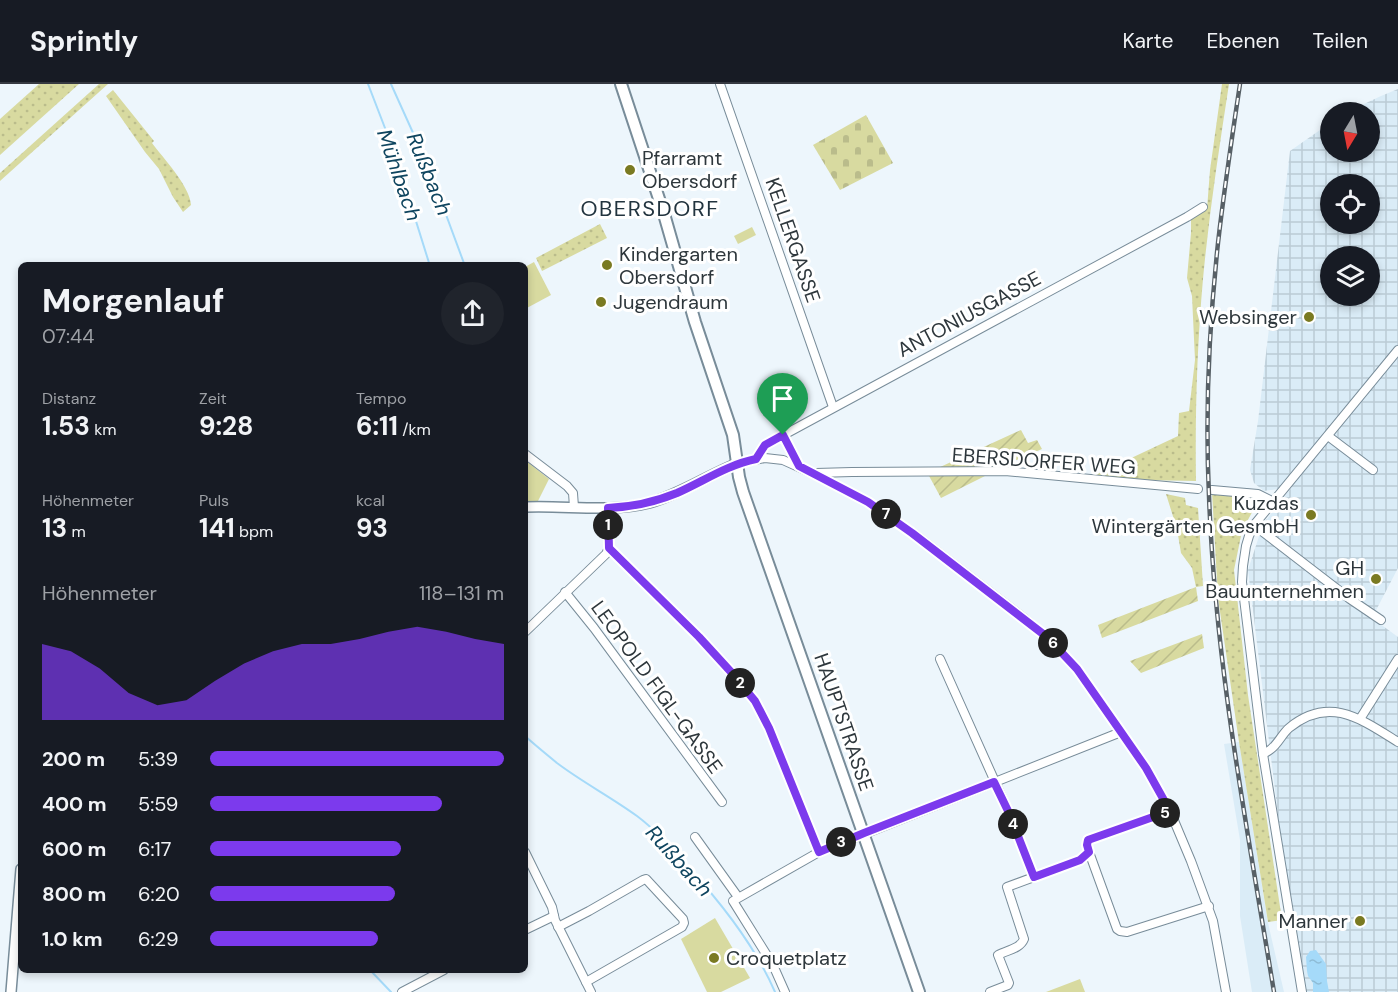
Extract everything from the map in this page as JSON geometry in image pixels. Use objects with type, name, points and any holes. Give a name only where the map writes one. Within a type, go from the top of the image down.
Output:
[{"type":"main road","name":"HAUPTSTRASSE","points":[[621,84],[664,214],[695,322],[733,435],[743,492],[919,992]]},
{"type":"street","name":"KELLERGASSE","points":[[720,84],[833,407]]},
{"type":"street","name":"ANTONIUSGASSE","points":[[756,459],[765,445],[1203,207]]},
{"type":"street","points":[[1302,992],[1263,754],[1242,582],[1243,566],[1246,546],[1254,525],[1398,350]]},
{"type":"street","points":[[783,435],[799,466]]},
{"type":"street","points":[[1328,436],[1373,470]]},
{"type":"street","points":[[528,456],[567,486],[573,493],[574,507]]},
{"type":"street","points":[[528,507],[636,506],[664,498],[737,458],[773,458],[799,466],[868,502],[904,527],[1047,637],[1077,669],[1121,732],[1149,773],[1170,811],[1191,861],[1209,906],[1217,934],[1226,992]]},
{"type":"street","name":"EBERSDORFER WEG","points":[[814,474],[1005,471],[1198,489]]},
{"type":"street","points":[[1212,490],[1258,494],[1274,502]]},
{"type":"street","points":[[528,629],[606,554],[609,548],[608,508]]},
{"type":"street","points":[[1254,525],[1381,620]]},
{"type":"street","points":[[609,548],[699,637],[755,701],[769,728],[819,852]]},
{"type":"street","name":"LEOPOLD FIGL-GASSE","points":[[565,592],[722,802]]},
{"type":"street","points":[[940,659],[1009,813],[1034,877]]},
{"type":"street","points":[[1360,718],[1398,659]]},
{"type":"street","points":[[1263,754],[1272,749],[1291,726],[1305,717],[1323,712],[1342,713],[1360,718],[1398,742]]},
{"type":"street","points":[[736,899],[819,852],[1121,732]]},
{"type":"street","points":[[1170,811],[1088,840],[1089,852],[1117,928],[1127,932],[1209,906]]},
{"type":"street","points":[[695,837],[736,899],[773,965],[785,992]]},
{"type":"street","points":[[990,992],[1009,984],[998,957],[999,954],[1019,946],[1024,939],[1007,887],[1080,860],[1089,852]]},
{"type":"street","points":[[528,858],[552,907],[558,927],[591,992]]},
{"type":"street","points":[[558,927],[646,879],[683,920],[682,927],[586,982]]},
{"type":"street","points":[[11,992],[18,906]]},
{"type":"street","points":[[528,929],[554,916]]},
{"type":"street","points":[[402,992],[438,973]]},
{"type":"shaded area","points":[[1398,89],[1398,568],[1372,618],[1398,637],[1398,992],[1306,992],[1280,831],[1248,570],[1263,524],[1292,487],[1264,491],[1254,483],[1250,470],[1258,421],[1290,151],[1320,130],[1320,162],[1380,162],[1380,102],[1368,102]]},
{"type":"shaded area","points":[[1239,742],[1268,923],[1284,992],[1252,992],[1240,916],[1240,840],[1224,744]]},
{"type":"green space","points":[[39,84],[79,84],[0,155],[0,119]]},
{"type":"green space","points":[[99,84],[108,84],[0,181],[0,173]]},
{"type":"green space","points":[[1222,84],[1229,84],[1203,279],[1197,380],[1196,481],[1091,477],[1178,436],[1179,413],[1189,411],[1195,360],[1192,296],[1187,278],[1191,218],[1207,209]]},
{"type":"green space","points":[[113,90],[154,141],[152,143],[186,189],[191,205],[183,212],[159,169],[106,96]]},
{"type":"green space","points":[[866,115],[893,163],[840,190],[813,145]]},
{"type":"green space","points":[[600,224],[607,238],[542,271],[536,258]]},
{"type":"green space","points":[[752,227],[756,235],[738,244],[734,236]]},
{"type":"green space","points":[[534,262],[551,295],[528,307],[528,265]]},
{"type":"green space","points":[[1021,430],[1028,443],[1037,440],[1042,449],[998,468],[938,468]]},
{"type":"green space","points":[[528,462],[549,479],[538,501],[528,501]]},
{"type":"green space","points":[[928,474],[987,475],[941,498]]},
{"type":"green space","points":[[1212,492],[1251,498],[1257,503],[1242,531],[1234,570],[1248,695],[1282,920],[1268,922],[1218,598]]},
{"type":"green space","points":[[1166,494],[1185,498],[1186,505],[1198,508],[1203,586],[1196,587],[1192,568],[1181,553],[1177,529]]},
{"type":"green space","points":[[1196,587],[1198,601],[1102,638],[1098,625]]},
{"type":"green space","points":[[1202,634],[1204,648],[1141,673],[1130,661]]},
{"type":"green space","name":"Croquetplatz","points":[[715,918],[750,978],[721,992],[707,992],[681,939]]},
{"type":"green space","points":[[1080,979],[1085,992],[1046,992]]},
{"type":"water","points":[[1316,950],[1326,964],[1329,992],[1313,992],[1313,983],[1308,976],[1306,957],[1310,951]]},
{"type":"waterway","name":"Mühlbach","points":[[368,84],[395,154],[429,262]]},
{"type":"waterway","name":"Rußbach","points":[[391,84],[428,166],[464,262]]},
{"type":"waterway","name":"Rußbach","points":[[528,739],[557,763],[637,816],[665,840],[737,927],[758,958],[775,992]]},
{"type":"waterway","name":"Mühlbach","points":[[373,973],[391,992]]},
{"type":"railway","points":[[1240,84],[1220,223],[1212,306],[1208,401],[1209,496],[1212,558],[1225,683],[1274,992]]},
{"type":"place","name":"Pfarramt Obersdorf","points":[[630,170]]},
{"type":"place","name":"Kindergarten Obersdorf","points":[[607,265]]},
{"type":"place","name":"Jugendraum","points":[[601,302]]},
{"type":"place","name":"Websinger","points":[[1309,317]]},
{"type":"place","name":"Kuzdas Wintergärten GesmbH","points":[[1311,515]]},
{"type":"place","name":"GH Bauunternehmen","points":[[1376,579]]},
{"type":"place","name":"Manner","points":[[1360,921]]},
{"type":"place","name":"Croquetplatz","points":[[714,958]]},
{"type":"district","name":"OBERSDORF","points":[[650,208]]},
{"type":"route","points":[[783,435],[799,466],[868,502],[1047,637],[1077,669],[1146,768],[1170,811],[1088,840],[1089,852],[1080,860],[1034,877],[994,782],[819,852],[769,728],[755,701],[699,637],[609,548],[608,508],[636,506],[679,492],[728,467],[756,459],[765,445],[783,435]]}]
